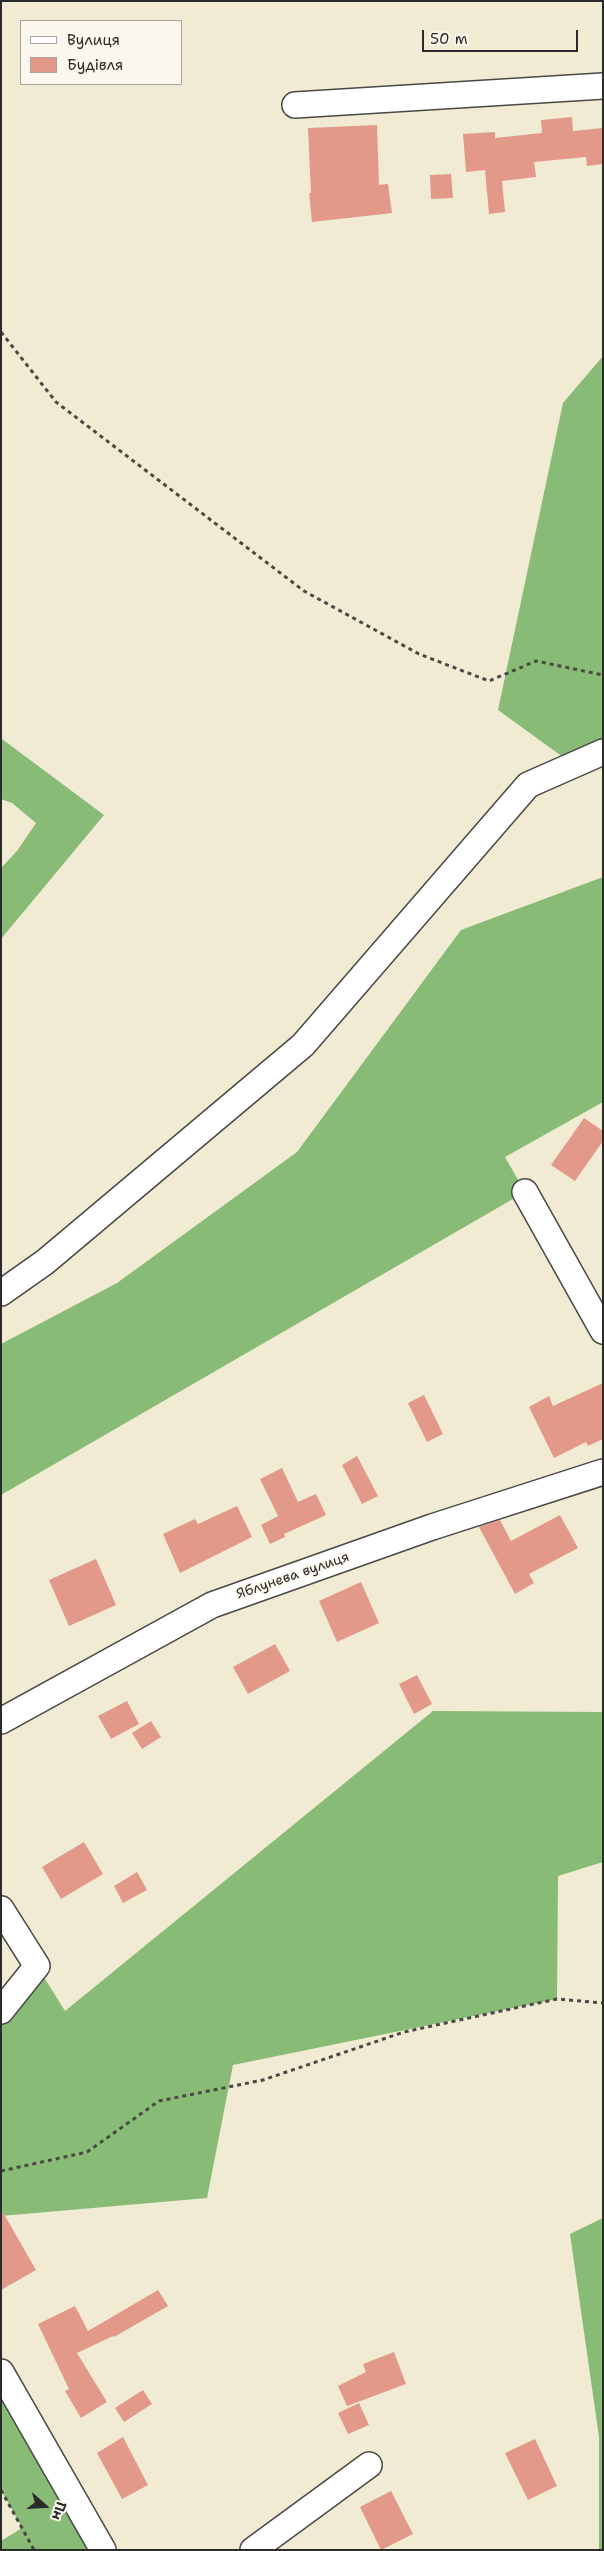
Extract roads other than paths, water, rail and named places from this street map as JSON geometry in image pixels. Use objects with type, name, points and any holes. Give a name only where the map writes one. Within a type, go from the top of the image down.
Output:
[{"type":"street","points":[[295,105],[603,86]]},
{"type":"street","points":[[1,1292],[45,1262],[303,1045],[528,785],[603,752]]},
{"type":"street","points":[[525,1192],[603,1331]]},
{"type":"street","name":"Яблунева вулиця","points":[[1,1721],[212,1605],[432,1528],[603,1472]]},
{"type":"street","points":[[1,1909],[37,1966],[1,2011]]},
{"type":"street","points":[[1,2372],[104,2550]]},
{"type":"street","points":[[253,2550],[369,2466]]}]
